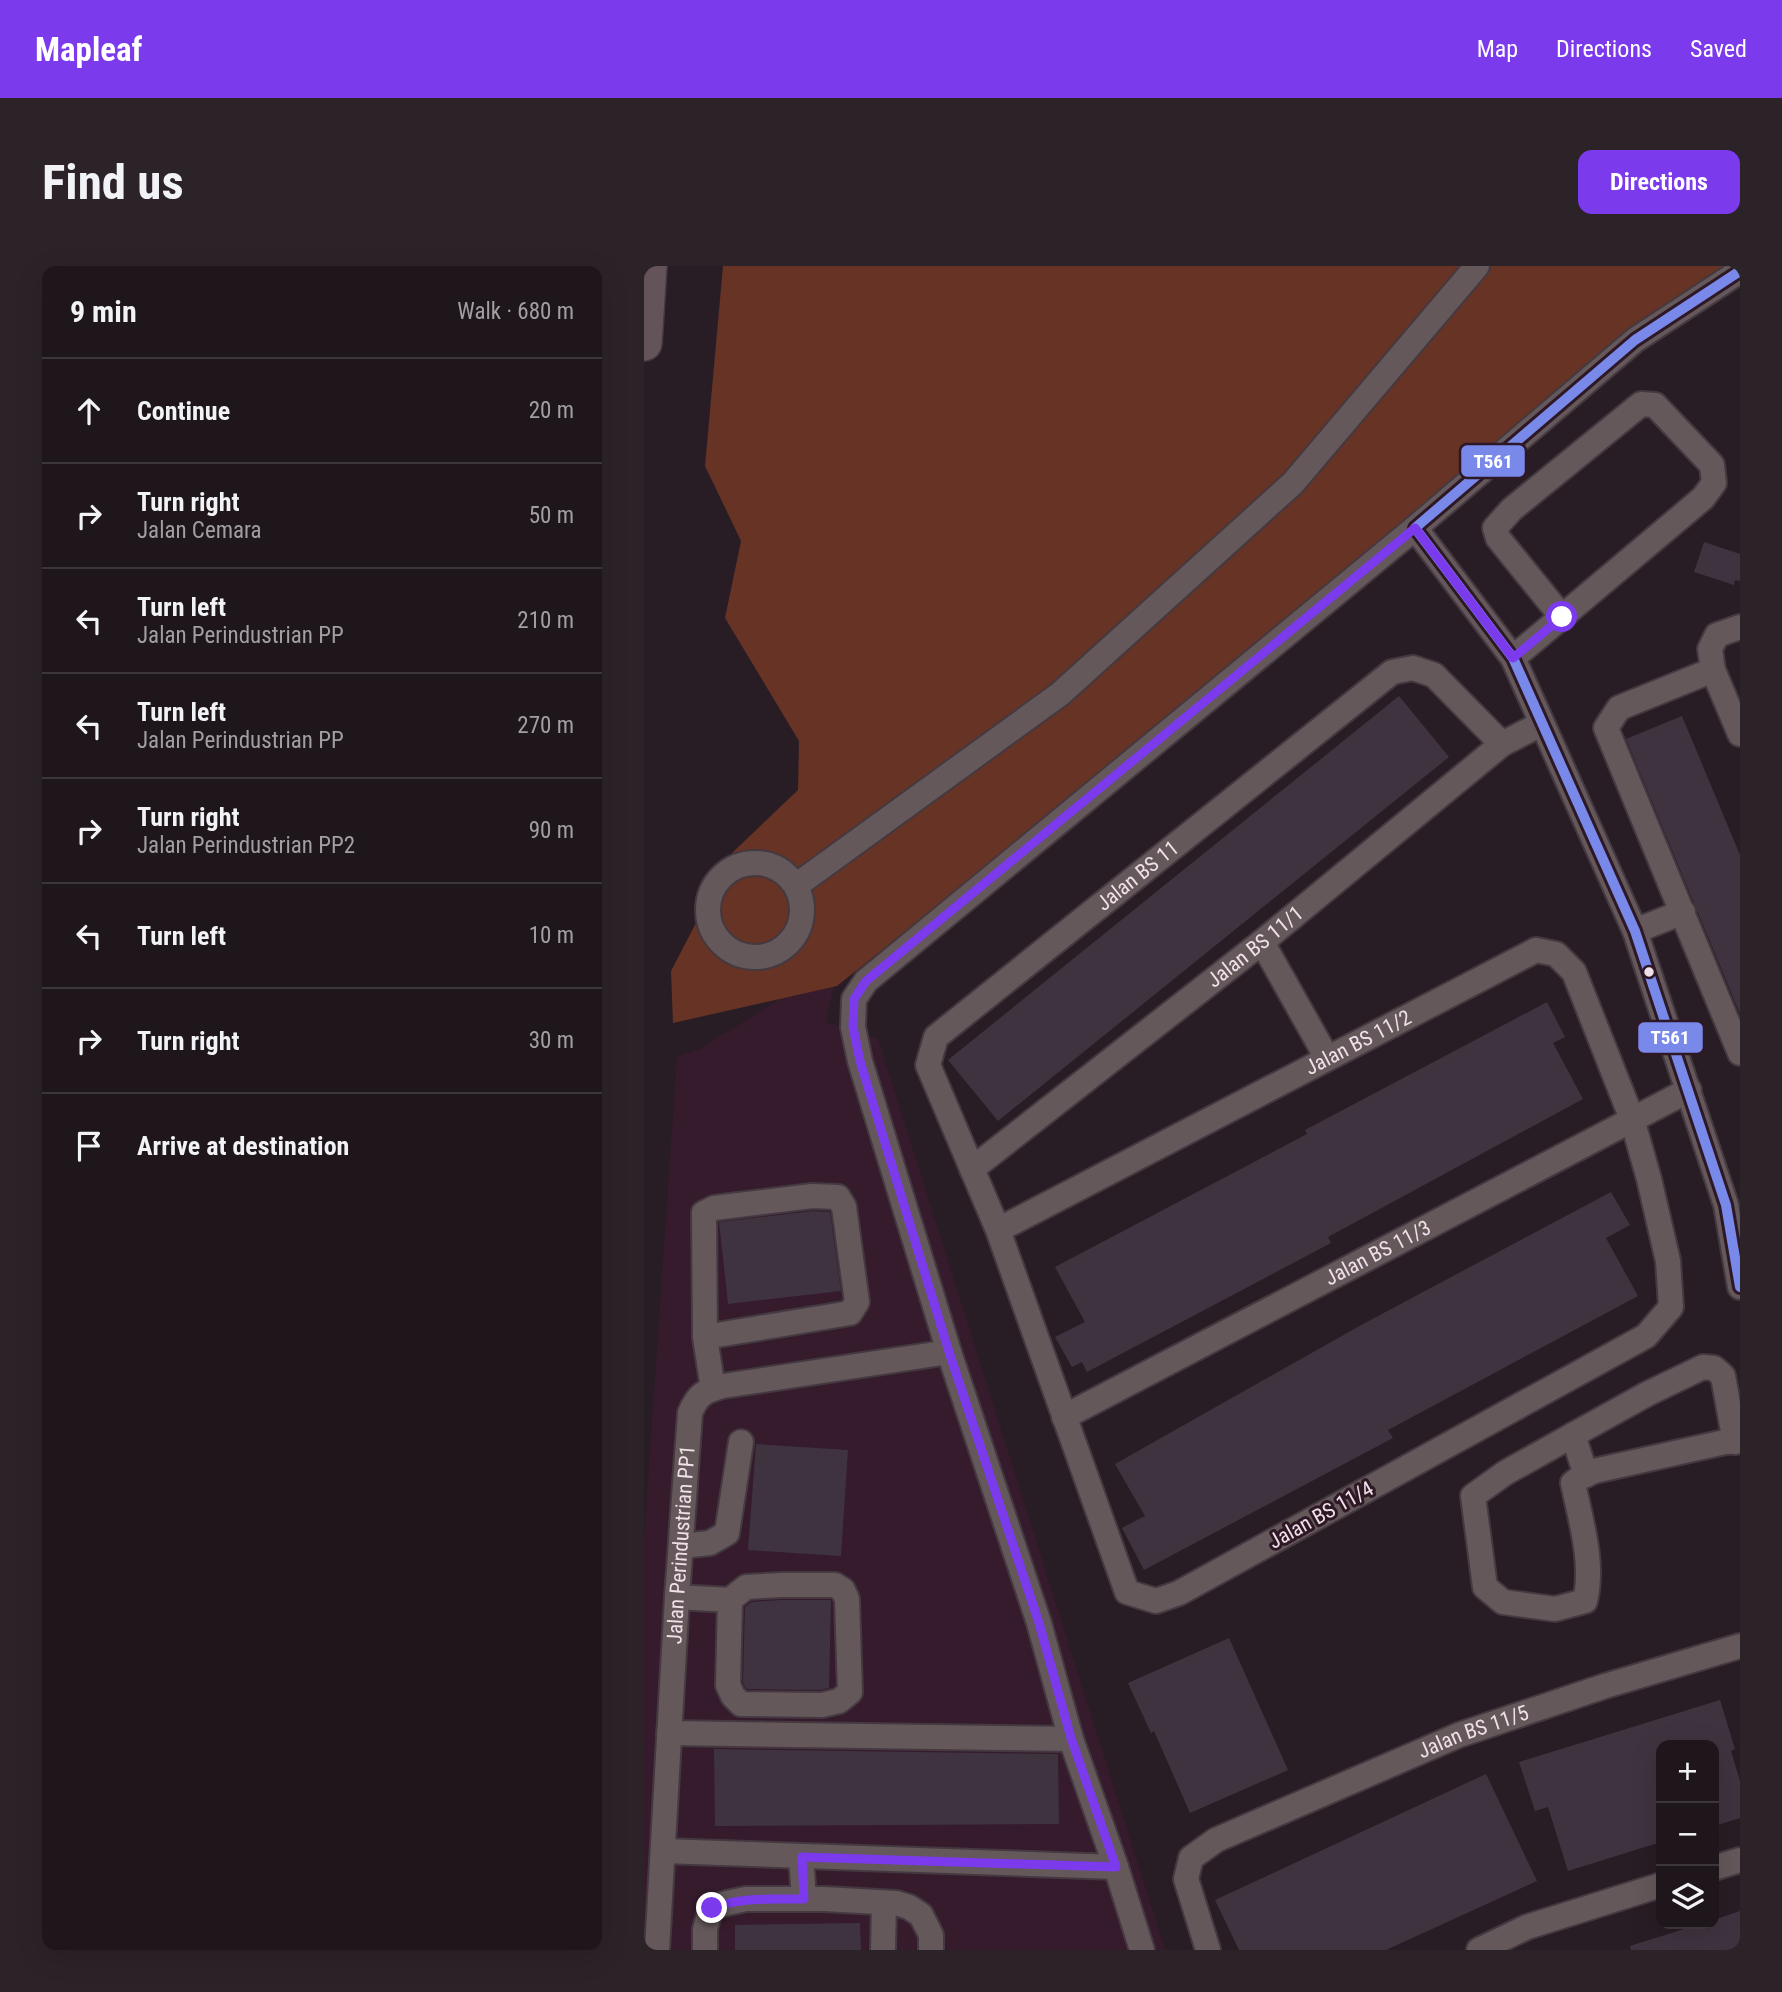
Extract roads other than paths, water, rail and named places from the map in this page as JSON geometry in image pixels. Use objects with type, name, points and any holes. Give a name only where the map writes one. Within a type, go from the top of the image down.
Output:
[{"type":"highway","points":[[644,343],[649,266]]},
{"type":"street","points":[[797,885],[1060,694],[1293,483],[1477,266]]},
{"type":"street","points":[[1142,1950],[1071,1738],[1039,1623],[949,1352],[860,1061],[853,1027],[854,999],[866,981],[1415,528],[1635,340],[1740,271]]},
{"type":"street","points":[[1513,658],[1562,617],[1703,498],[1714,482],[1712,465],[1655,405],[1641,404],[1512,509],[1496,528],[1498,538],[1562,617]]},
{"type":"street","points":[[1415,528],[1513,658],[1634,931],[1726,1205],[1740,1287]]},
{"type":"street","points":[[1740,627],[1717,635],[1710,649],[1713,670],[1740,734]]},
{"type":"street","name":"Jalan BS 11","points":[[998,1230],[928,1065],[936,1037],[1392,672],[1413,668],[1434,675],[1502,744]]},
{"type":"street","points":[[1713,670],[1619,709],[1606,728],[1740,1054]]},
{"type":"street","name":"Jalan BS 11/1","points":[[972,1170],[1262,942],[1502,744],[1541,724]]},
{"type":"street","points":[[1634,931],[1683,912]]},
{"type":"street","points":[[1262,942],[1327,1058]]},
{"type":"street","name":"Jalan BS 11/2","points":[[998,1230],[1536,950],[1556,954],[1574,972],[1632,1119]]},
{"type":"street","name":"Jalan BS 11/3","points":[[1064,1417],[1689,1090]]},
{"type":"street","name":"Jalan BS 11/4","points":[[998,1230],[1127,1592],[1156,1601],[1179,1593],[1646,1336],[1671,1307],[1668,1261],[1632,1119]]},
{"type":"street","points":[[705,1337],[850,1313],[857,1302],[844,1207],[838,1197],[800,1197],[714,1208],[704,1213],[705,1337],[713,1389],[949,1352]]},
{"type":"street","points":[[1703,1367],[1714,1368],[1723,1376],[1737,1441],[1607,1468],[1573,1483],[1588,1558],[1589,1584],[1585,1601],[1555,1609],[1503,1602],[1485,1587],[1473,1496],[1505,1473],[1573,1435],[1703,1367]]},
{"type":"street","name":"Jalan Perindustrian PP1","points":[[657,1950],[690,1413],[695,1400],[705,1391],[713,1389]]},
{"type":"street","points":[[1573,1435],[1586,1475]]},
{"type":"street","points":[[682,1546],[710,1543],[727,1533],[741,1442]]},
{"type":"street","points":[[677,1597],[730,1600],[746,1587],[781,1585],[835,1586],[843,1590],[847,1599],[850,1692],[839,1702],[822,1704],[741,1704],[728,1685],[730,1600]]},
{"type":"street","name":"Jalan BS 11/5","points":[[1208,1950],[1186,1879],[1191,1857],[1216,1840],[1459,1735],[1605,1686],[1740,1647]]},
{"type":"street","points":[[669,1733],[1071,1738]]},
{"type":"street","points":[[663,1852],[1116,1867]]},
{"type":"street","points":[[802,1857],[804,1899]]},
{"type":"street","points":[[1719,1866],[1740,1860]]},
{"type":"street","points":[[1479,1950],[1527,1927],[1656,1887]]},
{"type":"street","points":[[705,1950],[705,1929],[712,1908],[746,1899],[897,1903],[921,1915],[931,1935],[931,1950]]},
{"type":"street","points":[[883,1950],[884,1902]]}]
